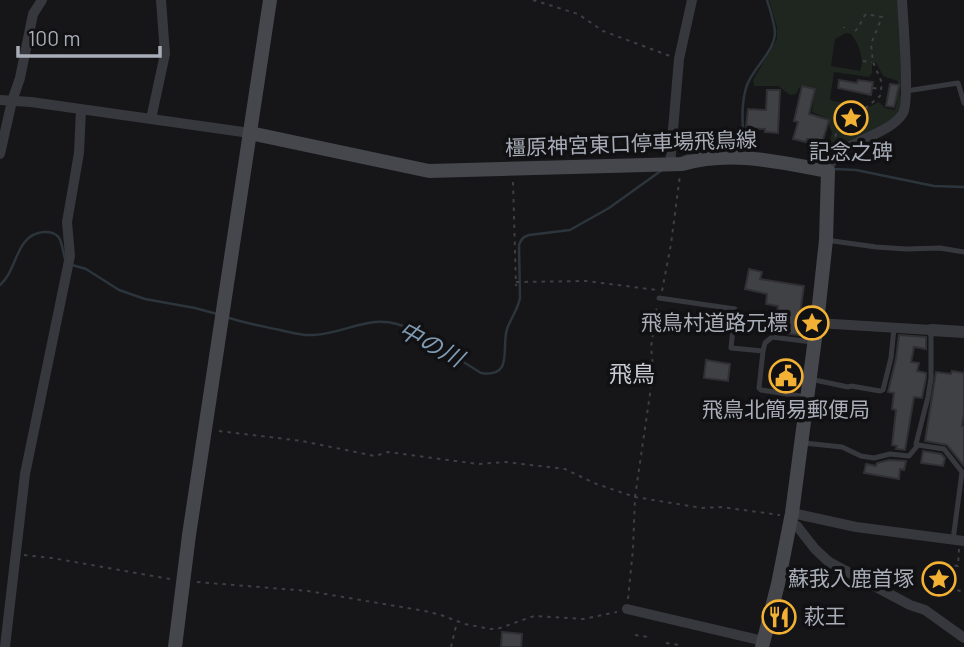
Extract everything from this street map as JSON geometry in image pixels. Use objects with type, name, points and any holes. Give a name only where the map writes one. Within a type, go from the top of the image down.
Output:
[{"type":"main road","points":[[175,647],[182,581],[270,0]]},
{"type":"main road","name":"橿原神宮東口停車場飛鳥線","points":[[250,133],[429,171],[676,164],[698,159],[750,157],[828,171]]},
{"type":"main road","points":[[763,644],[791,517],[810,379],[826,240],[828,171]]},
{"type":"street","points":[[0,155],[33,15],[42,0]]},
{"type":"street","points":[[151,119],[165,54],[162,0]]},
{"type":"street","points":[[676,164],[679,59],[692,0]]},
{"type":"street","points":[[828,171],[830,162],[841,153],[895,122],[902,114],[906,91],[902,0]]},
{"type":"street","points":[[0,100],[250,133]]},
{"type":"street","points":[[5,647],[25,474],[70,256],[67,222],[79,153],[80,109]]},
{"type":"street","points":[[817,323],[964,332]]},
{"type":"street","points":[[791,517],[959,540]]},
{"type":"street","points":[[791,517],[815,549],[829,562],[902,601],[925,610],[964,638]]},
{"type":"street","points":[[626,609],[763,644]]},
{"type":"lane","points":[[906,91],[958,83],[964,103]]},
{"type":"lane","points":[[826,240],[876,247],[940,248],[964,252]]},
{"type":"lane","points":[[659,298],[735,309],[732,348],[763,351]]},
{"type":"lane","points":[[810,379],[848,387],[883,390],[891,358],[894,328]]},
{"type":"lane","points":[[918,445],[917,438],[931,378],[931,330]]},
{"type":"lane","points":[[807,397],[759,388],[763,351],[765,343],[772,337],[815,342]]},
{"type":"lane","points":[[801,442],[842,447],[861,456],[874,458],[890,454],[909,456],[918,445]]},
{"type":"lane","points":[[918,445],[944,449],[962,472],[959,540]]},
{"type":"path","points":[[533,0],[578,14],[603,31],[679,59]]},
{"type":"path","points":[[833,145],[842,113],[856,116],[880,96],[882,83],[873,62],[871,44],[882,17],[866,14],[855,31]]},
{"type":"path","points":[[863,61],[873,62]]},
{"type":"path","points":[[873,88],[881,90]]},
{"type":"path","points":[[16,554],[182,581],[308,591],[425,611],[490,629],[534,616],[583,619],[626,609],[633,549],[635,498],[653,367],[651,347],[671,244],[676,164]]},
{"type":"path","points":[[513,169],[516,284],[586,281],[662,291]]},
{"type":"path","points":[[205,429],[302,441],[375,456],[388,452],[478,464],[505,462],[565,469],[594,484],[635,498],[791,517]]},
{"type":"path","points":[[959,540],[958,566],[945,564],[940,582],[964,593]]},
{"type":"path","points":[[451,647],[457,622]]},
{"type":"path","points":[[635,635],[648,637]]},
{"type":"path","points":[[666,643],[679,645]]},
{"type":"shaded area","points":[[769,0],[897,0],[903,72],[900,94],[902,105],[894,118],[839,149],[829,147],[832,132],[829,119],[812,112],[815,88],[801,85],[796,94],[790,95],[778,86],[754,86],[753,80],[777,39],[777,27]],"holes":[[[846,33],[851,34],[859,47],[862,62],[860,71],[831,66],[835,39]],[[875,62],[883,76],[898,81],[894,110],[885,108],[879,102],[869,107],[830,99],[834,72],[869,77]]]},
{"type":"building","points":[[839,80],[873,82],[871,95],[838,88]]},
{"type":"building","points":[[890,84],[899,85],[894,107],[886,106]]},
{"type":"building","points":[[802,86],[815,89],[809,114],[829,120],[822,143],[793,139]]},
{"type":"building","points":[[767,90],[780,90],[778,133],[746,128],[748,109],[766,110]]},
{"type":"building","points":[[749,269],[762,272],[760,279],[804,286],[799,320],[808,321],[806,336],[774,332],[778,306],[766,304],[767,294],[745,289]]},
{"type":"building","points":[[899,335],[926,337],[926,349],[914,347],[911,362],[919,363],[917,371],[926,373],[926,378],[922,398],[914,397],[905,450],[896,449],[897,446],[892,445],[896,410],[892,409],[894,393],[888,392]]},
{"type":"building","points":[[706,360],[730,364],[728,381],[704,378]]},
{"type":"building","points":[[952,371],[964,373],[964,466],[947,445],[925,441],[936,372],[951,374]]},
{"type":"building","points":[[923,451],[941,454],[945,458],[943,466],[921,463]]},
{"type":"building","points":[[889,460],[906,461],[904,470],[900,469],[899,479],[864,473],[866,464],[876,466],[877,463]]},
{"type":"building","points":[[502,632],[522,634],[521,647],[501,647]]},
{"type":"waterway","name":"中の川","points":[[731,151],[744,150],[742,117],[747,85],[774,39],[774,24],[767,0]]},
{"type":"waterway","name":"中の川","points":[[681,158],[695,151],[718,152]]},
{"type":"waterway","points":[[834,169],[856,170],[934,186],[964,187]]},
{"type":"waterway","name":"中の川","points":[[226,317],[309,335],[386,322],[414,331],[481,373],[498,371],[504,360],[507,329],[520,298],[521,240],[529,235],[570,230],[609,208],[662,170]]},
{"type":"waterway","name":"中の川","points":[[0,285],[22,246],[35,234],[50,232],[58,236],[65,259]]},
{"type":"waterway","name":"中の川","points":[[72,265],[86,269],[119,290],[145,299],[217,314]]},
{"type":"place","name":"記念之碑","points":[[851,118]]},
{"type":"place","name":"飛鳥村道路元標","points":[[812,323]]},
{"type":"place","name":"飛鳥北簡易郵便局","points":[[786,376]]},
{"type":"place","name":"蘇我入鹿首塚","points":[[939,579]]},
{"type":"place","name":"萩王","points":[[779,617]]},
{"type":"district","name":"飛鳥","points":[[632,374]]}]
